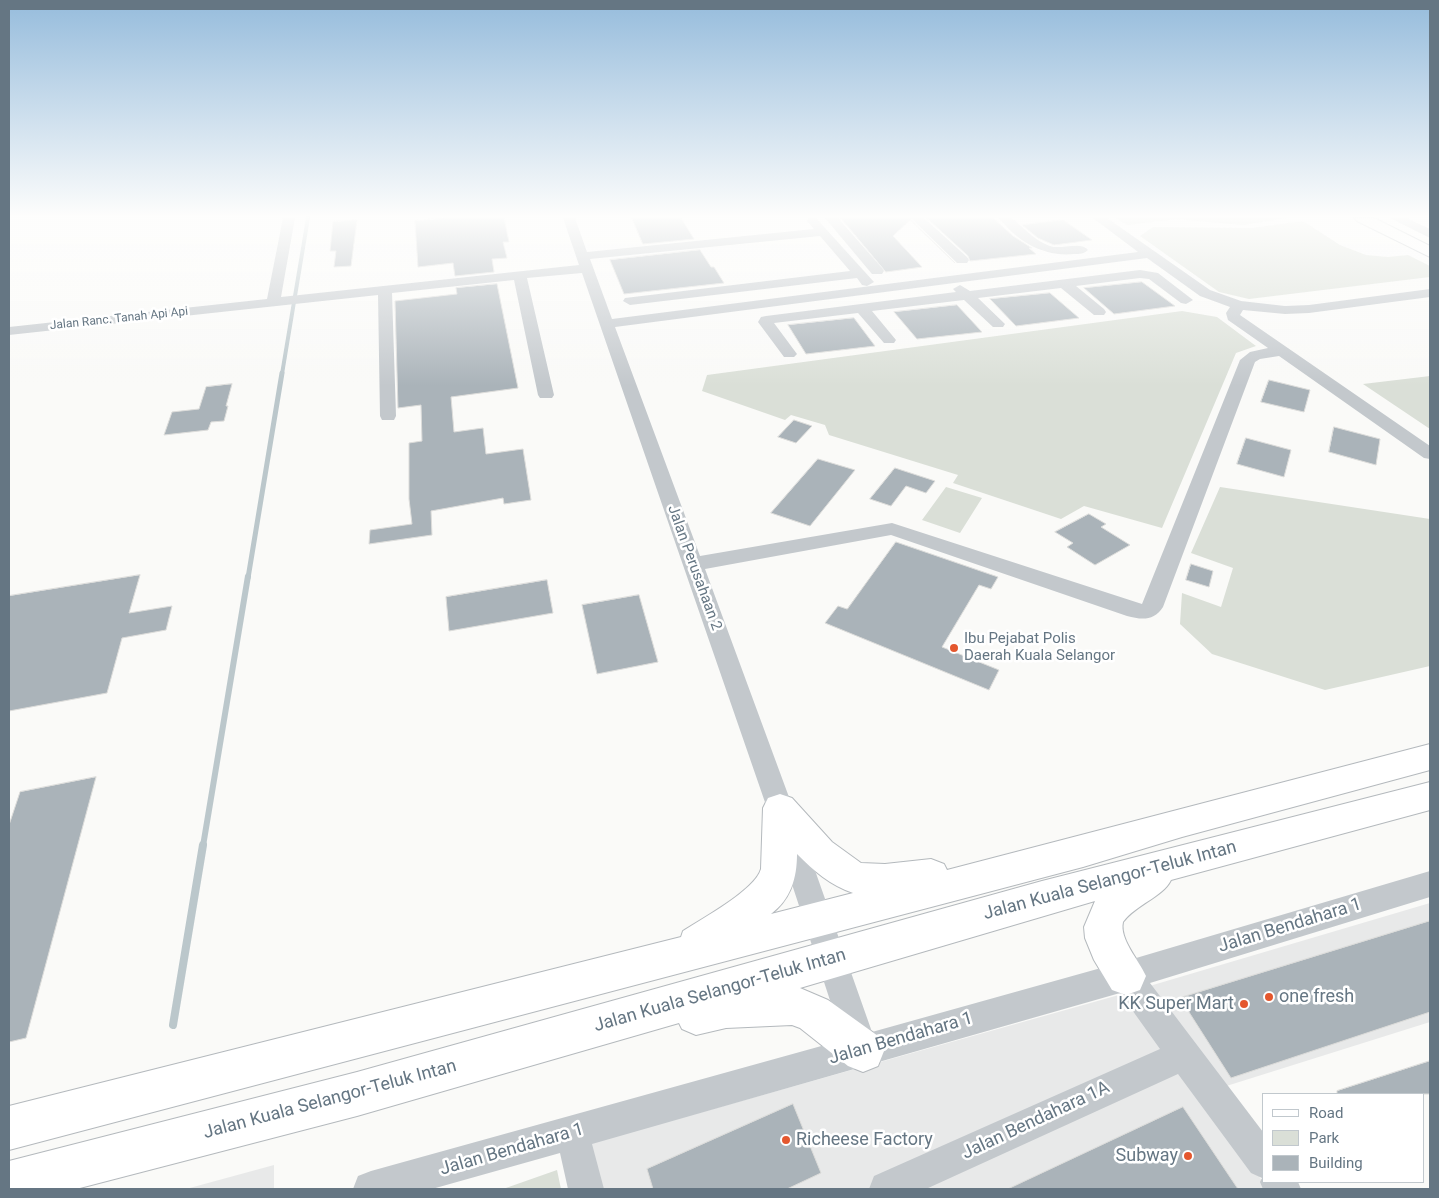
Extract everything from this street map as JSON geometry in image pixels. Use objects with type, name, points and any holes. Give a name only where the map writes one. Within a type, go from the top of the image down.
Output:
[{"type":"main road","points":[[9,1128],[1083,851],[1182,822],[1430,757]]},
{"type":"main road","name":"Jalan Kuala Selangor-Teluk Intan","points":[[9,1184],[357,1094],[831,960],[1042,898],[1430,796]]},
{"type":"main road","points":[[780,808],[818,852],[846,873],[869,881],[924,876],[1083,851]]},
{"type":"main road","points":[[684,954],[762,899],[774,887],[780,869],[780,808]]},
{"type":"main road","points":[[1126,976],[1104,938],[1104,920],[1113,904],[1171,865]]},
{"type":"main road","points":[[357,1094],[726,1008],[793,1005],[814,1014],[863,1050]]},
{"type":"street","points":[[279,302],[282,274]]},
{"type":"street","name":"Jalan Ranc. Tanah Api Api","points":[[9,330],[530,274]]},
{"type":"street","name":"Jalan Perusahaan 2","points":[[589,274],[780,808],[863,1050]]},
{"type":"street","points":[[630,301],[860,274],[873,290]]},
{"type":"street","points":[[607,324],[997,274]]},
{"type":"street","points":[[790,354],[765,322],[766,320],[966,294],[1147,274],[1186,300]]},
{"type":"street","points":[[1178,274],[1205,293],[1239,305],[1285,310],[1309,309],[1430,293]]},
{"type":"street","points":[[520,276],[546,394]]},
{"type":"street","points":[[950,280],[998,324]]},
{"type":"street","points":[[1064,283],[1099,312]]},
{"type":"street","points":[[385,290],[388,416]]},
{"type":"street","points":[[1239,305],[1233,316],[1281,352],[1430,454]]},
{"type":"street","points":[[860,307],[889,340]]},
{"type":"street","points":[[693,564],[892,529],[1135,611],[1146,612],[1152,607],[1248,360],[1255,356],[1281,352]]},
{"type":"street","name":"Jalan Bendahara 1","points":[[371,1189],[1126,976],[1430,884]]},
{"type":"street","points":[[1126,976],[1262,1160]]},
{"type":"street","name":"Jalan Bendahara 1A","points":[[887,1189],[1185,1054]]},
{"type":"street","points":[[572,1132],[586,1189]]},
{"type":"shaded area","points":[[1430,903],[1430,1022],[1201,1094],[1268,1189],[600,1189],[588,1144],[1126,993]]},
{"type":"shaded area","points":[[274,1165],[274,1189],[186,1189]]},
{"type":"green space","points":[[1193,274],[1430,274],[1430,277],[1249,299],[1219,292]]},
{"type":"green space","points":[[1182,311],[1217,317],[1256,346],[1236,353],[1162,528],[1084,506],[1061,519],[953,483],[958,475],[829,435],[825,425],[791,415],[785,420],[702,391],[707,375]]},
{"type":"green space","points":[[1430,376],[1430,429],[1363,384]]},
{"type":"green space","points":[[946,487],[982,498],[960,533],[922,520]]},
{"type":"green space","points":[[1220,487],[1430,519],[1430,666],[1325,690],[1212,654],[1180,624],[1182,593],[1221,607],[1233,568],[1191,553]]},
{"type":"green space","points":[[557,1170],[561,1189],[503,1189]]},
{"type":"building","points":[[455,274],[475,274],[455,276]]},
{"type":"building","points":[[616,274],[718,274],[724,283],[624,294]]},
{"type":"building","points":[[1142,282],[1175,306],[1114,314],[1084,288]]},
{"type":"building","points":[[497,284],[518,388],[451,397],[454,432],[483,428],[486,454],[523,449],[531,500],[504,504],[503,498],[431,511],[432,535],[369,544],[370,530],[412,524],[409,499],[409,443],[422,441],[421,405],[398,408],[395,301],[457,294],[456,288]]},
{"type":"building","points":[[1050,293],[1079,318],[1016,326],[990,299]]},
{"type":"building","points":[[957,305],[982,332],[917,339],[894,312]]},
{"type":"building","points":[[854,318],[875,346],[806,354],[788,325]]},
{"type":"building","points":[[1269,380],[1310,390],[1304,412],[1261,402]]},
{"type":"building","points":[[232,384],[224,421],[211,422],[208,430],[164,435],[172,412],[199,409],[206,387]]},
{"type":"building","points":[[794,420],[812,426],[796,443],[778,437]]},
{"type":"building","points":[[1334,427],[1380,439],[1376,465],[1329,452]]},
{"type":"building","points":[[1246,438],[1291,450],[1284,477],[1237,464]]},
{"type":"building","points":[[818,459],[855,470],[810,526],[771,513]]},
{"type":"building","points":[[895,468],[935,481],[926,493],[906,486],[891,506],[870,499]]},
{"type":"building","points":[[1089,514],[1106,524],[1101,527],[1130,545],[1095,565],[1067,547],[1073,543],[1055,532]]},
{"type":"building","points":[[896,542],[998,577],[991,589],[979,585],[942,647],[999,670],[989,690],[825,623],[838,606],[847,609]]},
{"type":"building","points":[[1191,564],[1213,571],[1209,587],[1186,580]]},
{"type":"building","points":[[140,575],[129,613],[172,606],[166,630],[122,638],[107,693],[9,711],[9,596]]},
{"type":"building","points":[[547,580],[553,613],[449,631],[446,597]]},
{"type":"building","points":[[639,595],[658,662],[597,674],[582,605]]},
{"type":"building","points":[[96,777],[26,1038],[9,1042],[9,825],[20,792]]},
{"type":"building","points":[[1430,921],[1430,1012],[1231,1078],[1180,998]]},
{"type":"building","points":[[1430,1061],[1430,1094],[1337,1093],[1337,1091]]},
{"type":"building","points":[[793,1104],[821,1173],[787,1189],[653,1189],[647,1169]]},
{"type":"building","points":[[1183,1107],[1238,1189],[1008,1189]]},
{"type":"waterway","points":[[282,374],[299,274]]},
{"type":"waterway","points":[[248,578],[282,373]]},
{"type":"waterway","points":[[203,846],[248,576]]},
{"type":"waterway","points":[[173,1025],[203,845]]},
{"type":"place","name":"Ibu Pejabat Polis Daerah Kuala Selangor","points":[[954,648]]},
{"type":"place","name":"one fresh","points":[[1269,997]]},
{"type":"place","name":"KK Super Mart","points":[[1244,1004]]},
{"type":"place","name":"Richeese Factory","points":[[786,1140]]},
{"type":"place","name":"Subway","points":[[1188,1156]]}]
